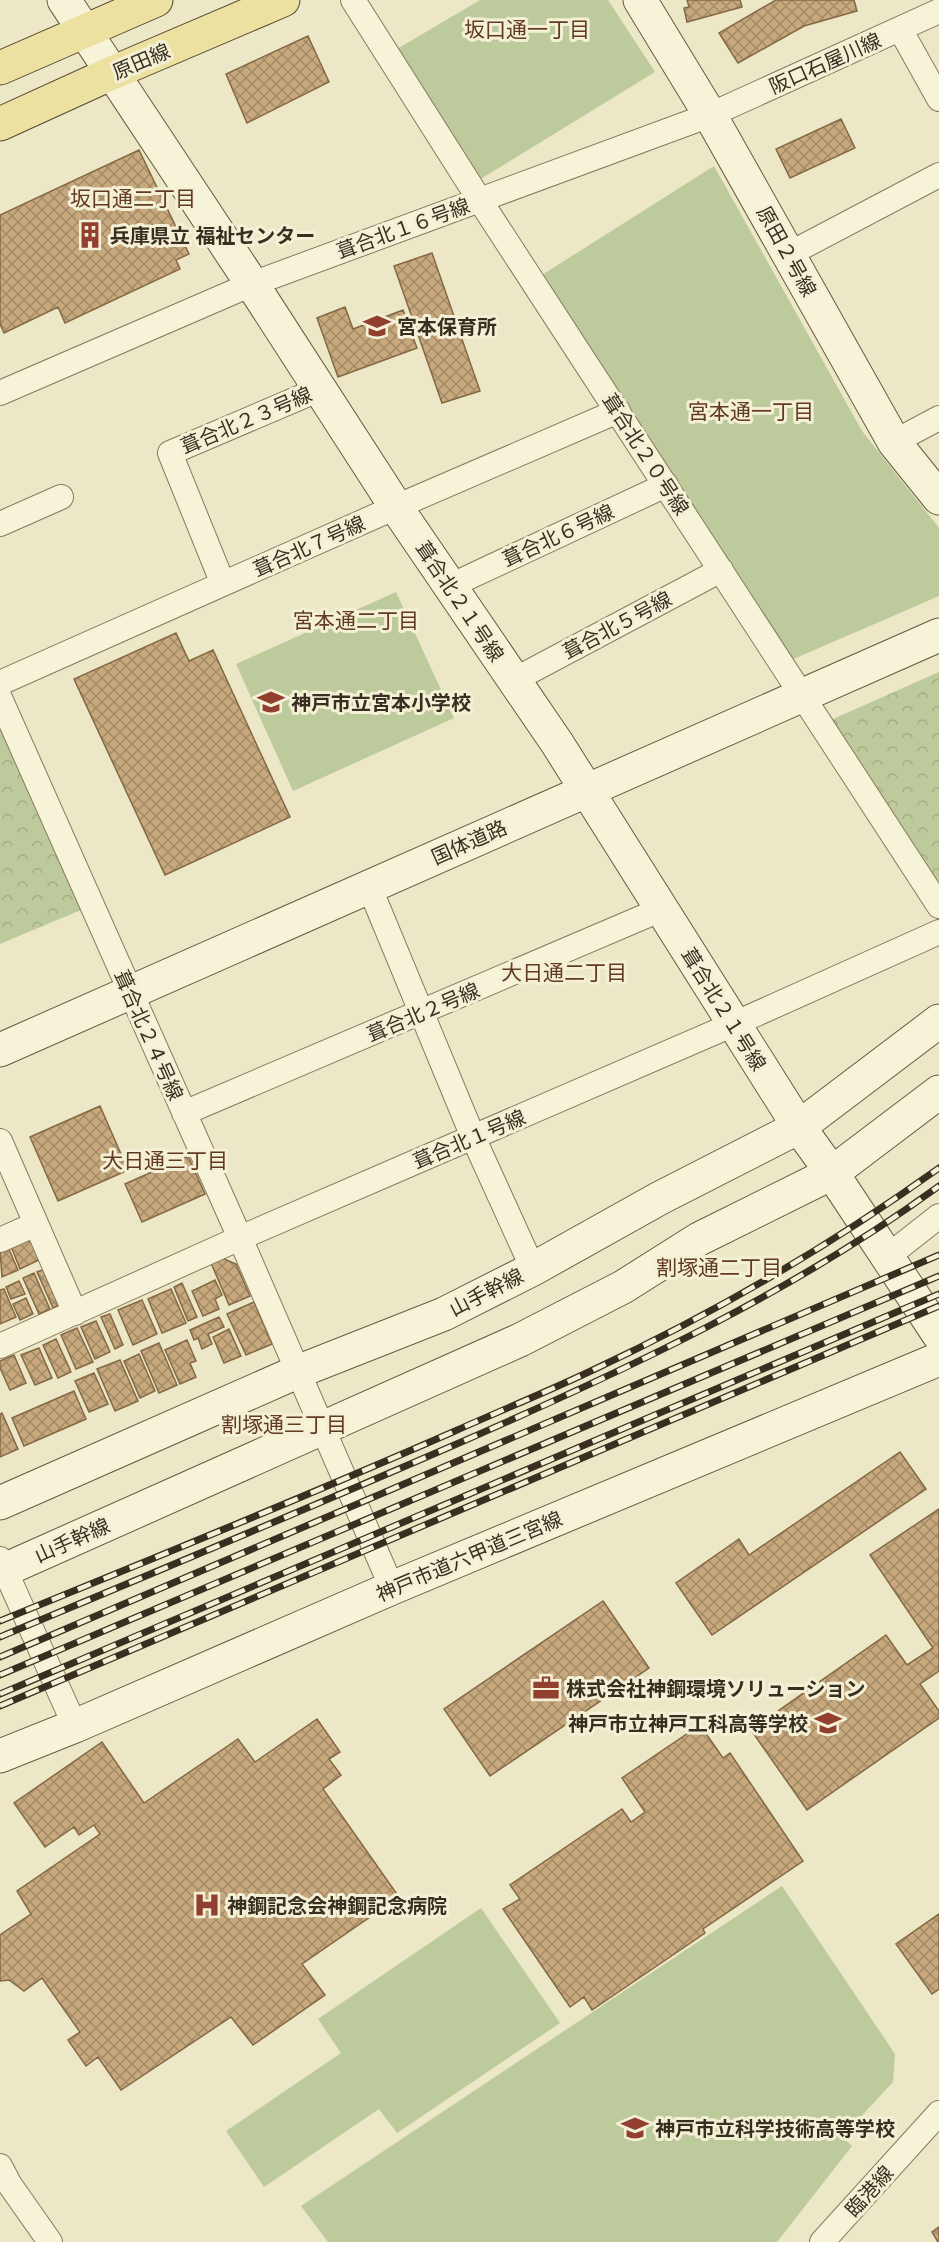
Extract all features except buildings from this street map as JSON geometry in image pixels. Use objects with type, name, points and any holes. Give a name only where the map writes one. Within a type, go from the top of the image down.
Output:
[{"type":"main road","points":[[0,68],[156,0]]},
{"type":"main road","name":"原田線","points":[[0,124],[283,0]]},
{"type":"street","name":"葺合北２１号線","points":[[64,0],[396,507],[587,790],[799,1127],[939,1335]]},
{"type":"street","name":"葺合北２０号線","points":[[353,0],[479,199],[939,906]]},
{"type":"street","name":"原田２号線","points":[[639,0],[710,115],[894,442],[939,498]]},
{"type":"street","name":"阪口石屋川線","points":[[710,115],[939,11]]},
{"type":"street","points":[[900,29],[939,99]]},
{"type":"street","name":"葺合北１６号線","points":[[0,393],[252,284],[710,115]]},
{"type":"street","points":[[789,254],[939,176]]},
{"type":"street","name":"葺合北２３号線","points":[[223,584],[170,453],[320,389]]},
{"type":"street","name":"葺合北７号線","points":[[0,683],[618,411]]},
{"type":"street","points":[[894,442],[939,418]]},
{"type":"street","name":"葺合北６号線","points":[[450,586],[666,485]]},
{"type":"street","points":[[0,525],[61,496]]},
{"type":"street","name":"葺合北５号線","points":[[514,680],[721,570]]},
{"type":"street","name":"国体道路","points":[[0,1050],[939,635]]},
{"type":"street","name":"葺合北２４号線","points":[[0,698],[240,1238],[392,1588]]},
{"type":"street","points":[[369,886],[473,1137],[533,1269]]},
{"type":"street","name":"葺合北２号線","points":[[184,1113],[662,909]]},
{"type":"street","name":"葺合北１号線","points":[[0,1346],[240,1238],[734,1024],[939,932]]},
{"type":"street","name":"山手幹線","points":[[0,1503],[297,1372],[444,1314],[533,1269],[660,1198],[799,1127],[939,1021]]},
{"type":"street","name":"山手幹線","points":[[2,1566],[322,1429],[520,1340],[623,1287],[699,1239],[832,1173],[939,1092]]},
{"type":"street","points":[[0,1141],[9,1186],[36,1224],[75,1313]]},
{"type":"street","points":[[887,1257],[939,1216]]},
{"type":"street","points":[[0,1240],[36,1224]]},
{"type":"street","name":"神戸市道六甲道三宮線","points":[[0,1756],[75,1726],[392,1588],[939,1359]]},
{"type":"street","points":[[2,1566],[75,1726]]},
{"type":"street","name":"臨港線","points":[[822,2242],[939,2113]]},
{"type":"street","points":[[3,2181],[50,2242]]},
{"type":"green space","points":[[480,0],[608,0],[655,72],[476,182],[397,49]]},
{"type":"green space","points":[[714,166],[862,431],[939,528],[939,596],[789,661],[542,275]]},
{"type":"green space","points":[[396,592],[454,718],[293,791],[236,664]]},
{"type":"green space","points":[[939,672],[939,888],[831,720]]},
{"type":"green space","points":[[0,713],[88,907],[0,944]]},
{"type":"green space","points":[[782,1886],[895,2054],[893,2082],[842,2137],[852,2146],[777,2242],[328,2242],[301,2206]]},
{"type":"green space","points":[[481,1908],[560,2023],[397,2133],[379,2109],[264,2187],[226,2131],[341,2053],[318,2019]]},
{"type":"railway","points":[[0,1621],[342,1480],[560,1385],[640,1347],[728,1301],[814,1251],[939,1168]]},
{"type":"railway","points":[[0,1637],[459,1443],[646,1358],[767,1295],[825,1261],[883,1225],[939,1186]]},
{"type":"railway","points":[[0,1657],[939,1255]]},
{"type":"railway","points":[[0,1675],[939,1276]]},
{"type":"railway","points":[[0,1694],[939,1294]]},
{"type":"railway","points":[[0,1706],[939,1306]]},
{"type":"place","name":"兵庫県立 福祉センター","points":[[90,235]]},
{"type":"place","name":"宮本保育所","points":[[377,326]]},
{"type":"place","name":"神戸市立宮本小学校","points":[[271,702]]},
{"type":"place","name":"株式会社神鋼環境ソリューション","points":[[546,1688]]},
{"type":"place","name":"神戸市立神戸工科高等学校","points":[[828,1723]]},
{"type":"place","name":"神鋼記念会神鋼記念病院","points":[[207,1905]]},
{"type":"place","name":"神戸市立科学技術高等学校","points":[[635,2128]]},
{"type":"district","name":"坂口通一丁目","points":[[527,29]]},
{"type":"district","name":"坂口通二丁目","points":[[133,198]]},
{"type":"district","name":"宮本通一丁目","points":[[751,411]]},
{"type":"district","name":"宮本通二丁目","points":[[356,620]]},
{"type":"district","name":"大日通二丁目","points":[[564,972]]},
{"type":"district","name":"大日通三丁目","points":[[165,1160]]},
{"type":"district","name":"割塚通二丁目","points":[[719,1267]]},
{"type":"district","name":"割塚通三丁目","points":[[284,1424]]}]
